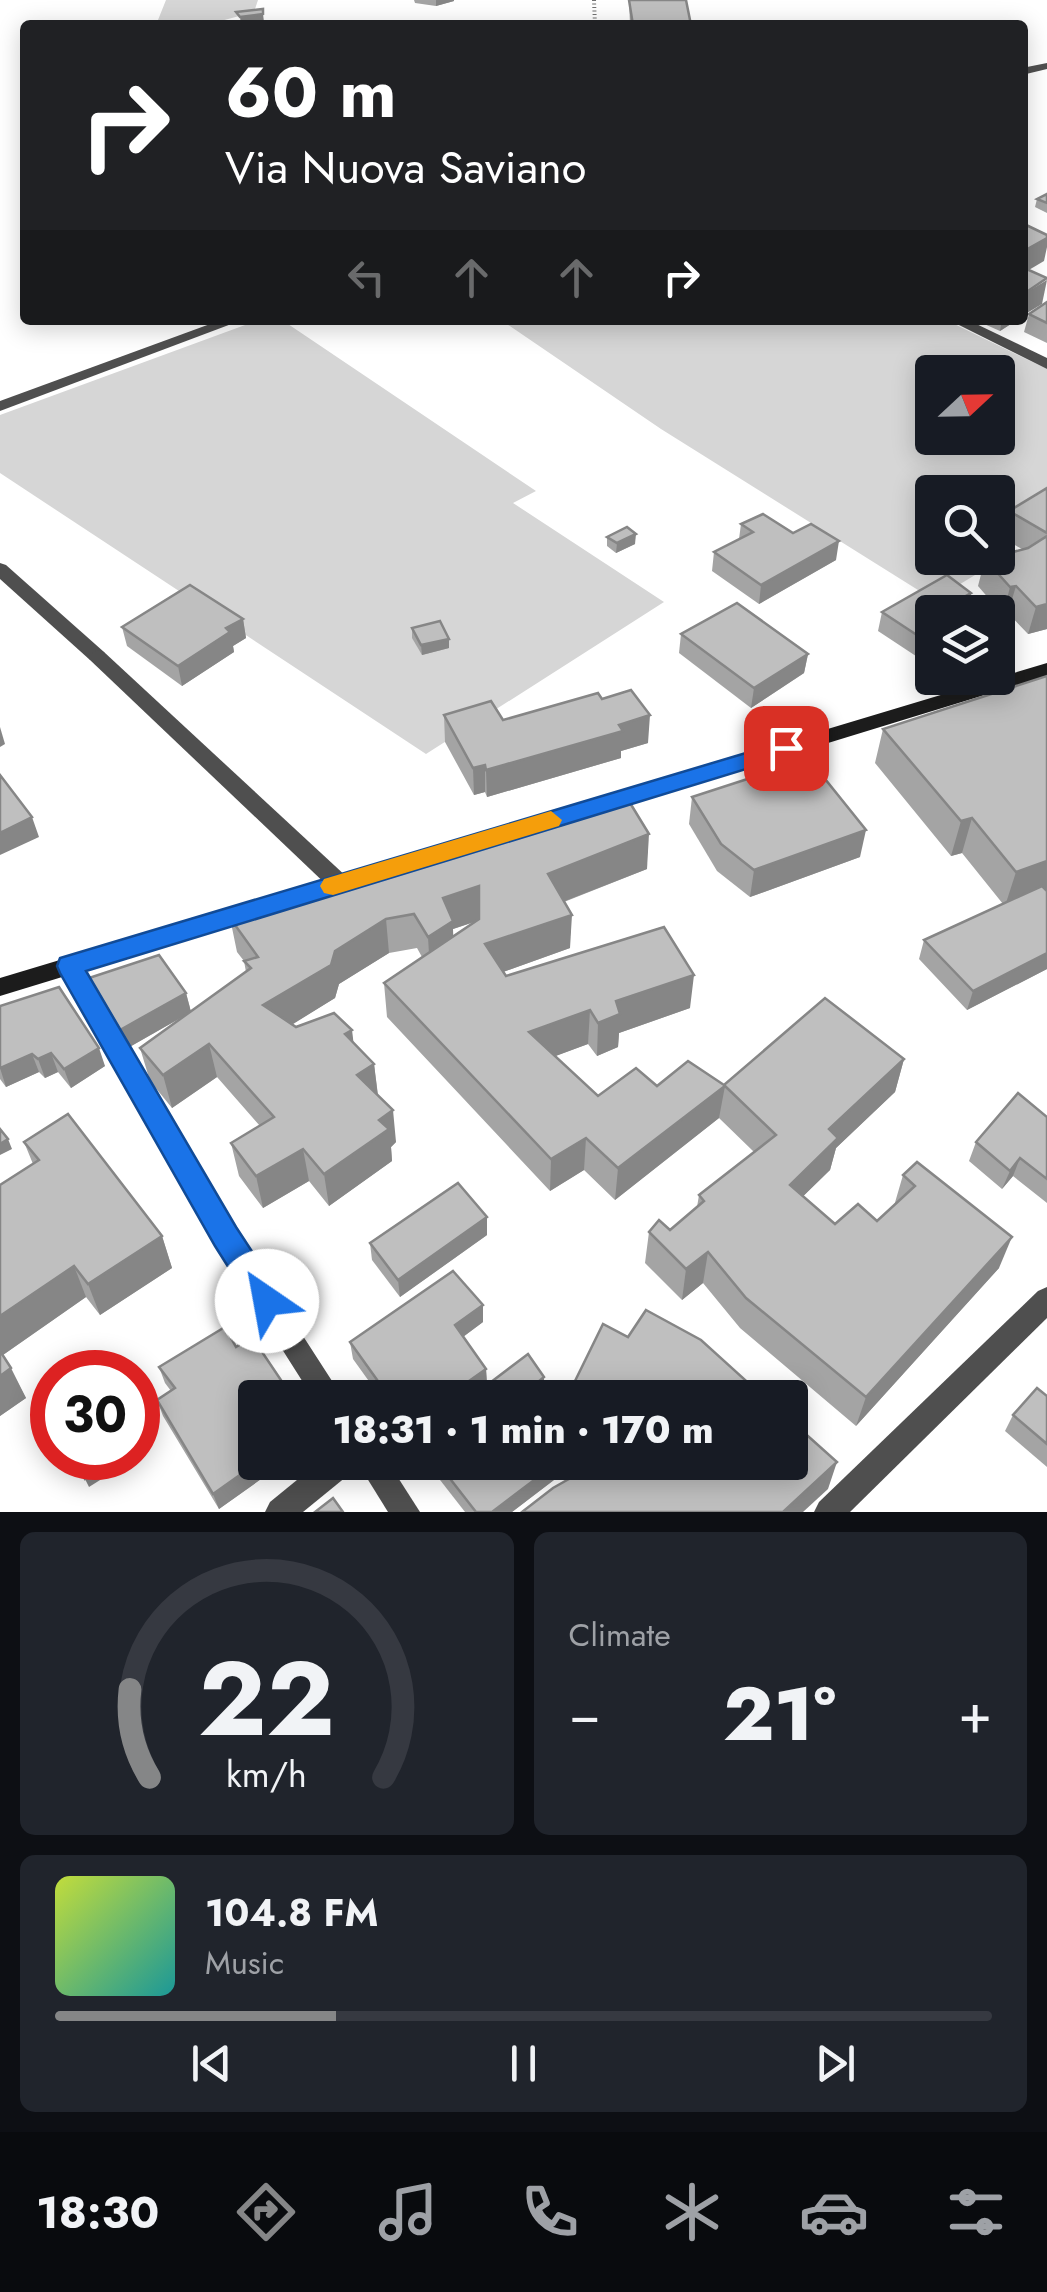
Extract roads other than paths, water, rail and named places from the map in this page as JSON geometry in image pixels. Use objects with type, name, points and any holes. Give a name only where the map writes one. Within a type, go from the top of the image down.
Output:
[{"type":"main road","points":[[436,855],[1047,670]]},
{"type":"main road","points":[[0,987],[350,881]]},
{"type":"street","points":[[0,406],[221,325]]},
{"type":"street","points":[[966,325],[1047,364]]},
{"type":"street","points":[[0,569],[350,881]]},
{"type":"street","points":[[70,966],[226,1237],[317,1380]]},
{"type":"street","points":[[829,1512],[1047,1300]]},
{"type":"street","points":[[280,1512],[320,1480]]},
{"type":"street","points":[[383,1480],[405,1512]]}]
